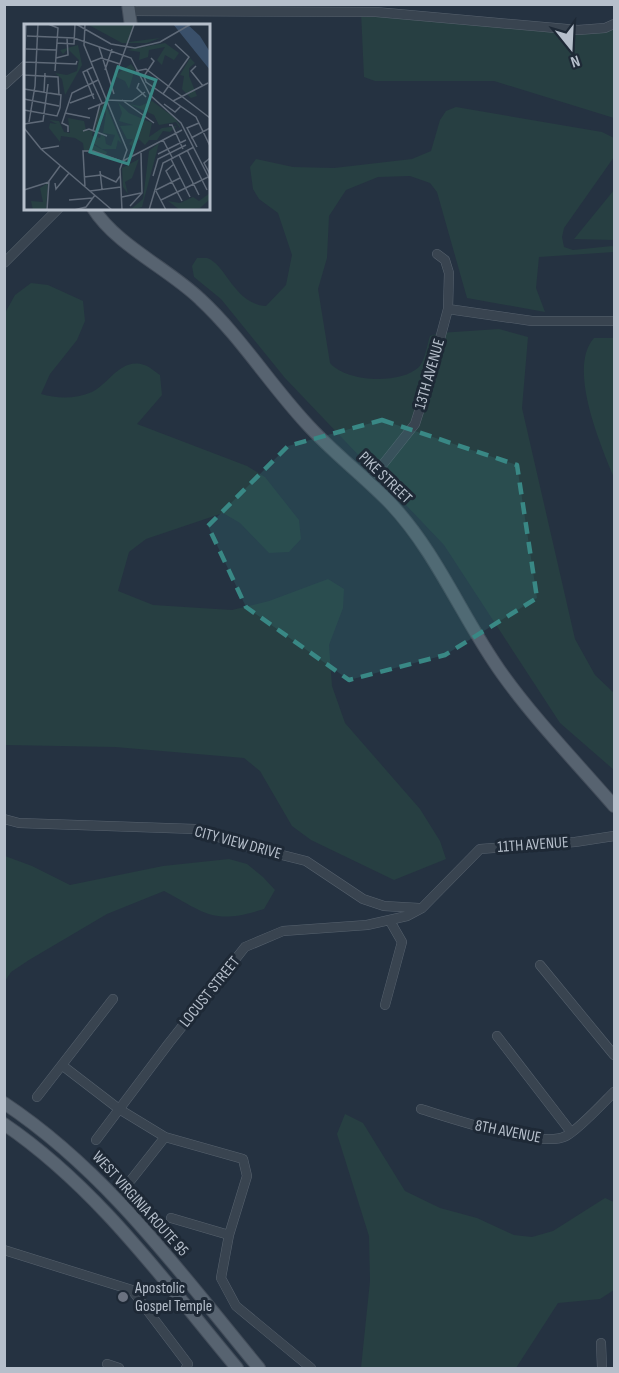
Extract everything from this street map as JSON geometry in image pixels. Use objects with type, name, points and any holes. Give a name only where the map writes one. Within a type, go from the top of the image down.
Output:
[{"type":"main road","points":[[128,8],[131,24]]},
{"type":"main road","name":"PIKE STREET","points":[[94,210],[103,222],[123,239],[198,297],[241,342],[305,423],[390,503],[411,527],[503,675],[615,806]]},
{"type":"main road","name":"WEST VIRGINIA ROUTE 95","points":[[4,1103],[51,1137],[100,1180],[259,1368]]},
{"type":"main road","name":"WEST VIRGINIA ROUTE 95","points":[[4,1124],[52,1161],[89,1194],[237,1368]]},
{"type":"street","points":[[128,8],[376,12],[578,30],[605,28],[615,24]]},
{"type":"street","points":[[4,85],[24,67]]},
{"type":"street","points":[[4,263],[57,210]]},
{"type":"street","name":"13TH AVENUE","points":[[368,483],[415,424],[429,380],[448,309],[449,273],[445,260],[437,254]]},
{"type":"street","points":[[448,309],[532,321],[615,321]]},
{"type":"street","name":"CITY VIEW DRIVE","points":[[4,819],[19,823],[195,829],[242,845],[306,861],[363,899],[384,906],[422,909]]},
{"type":"street","name":"11TH AVENUE","points":[[407,916],[422,909],[480,849],[575,842],[615,836]]},
{"type":"street","name":"LOCUST STREET","points":[[96,1140],[245,947],[284,931],[368,925],[407,916]]},
{"type":"street","points":[[385,1005],[402,942],[390,921]]},
{"type":"street","points":[[540,965],[615,1055]]},
{"type":"street","points":[[38,1097],[113,999]]},
{"type":"street","points":[[497,1036],[571,1132]]},
{"type":"street","points":[[63,1066],[119,1109],[165,1137],[243,1159],[247,1176],[229,1235],[221,1278],[236,1306],[311,1368]]},
{"type":"street","name":"8TH AVENUE","points":[[421,1110],[494,1131],[553,1140],[568,1136],[615,1092]]},
{"type":"street","points":[[131,1180],[165,1137]]},
{"type":"street","points":[[171,1218],[229,1235]]},
{"type":"street","points":[[4,1250],[132,1290],[187,1366]]},
{"type":"street","points":[[601,1343],[602,1368]]},
{"type":"street","points":[[107,1364],[119,1368]]},
{"type":"highlighted area","points":[[382,420],[517,465],[537,598],[445,655],[349,680],[246,607],[208,526],[288,446]]},
{"type":"green space","points":[[361,12],[578,30],[614,24],[614,118],[494,81],[375,81],[364,77]]},
{"type":"green space","points":[[456,107],[602,132],[614,138],[614,157],[564,228],[562,237],[564,247],[573,250],[612,246],[614,252],[539,257],[536,288],[545,312],[467,298],[437,192],[430,183],[410,176],[378,177],[346,190],[329,216],[327,258],[318,289],[330,363],[348,374],[387,379],[410,373],[419,367],[430,336],[439,333],[499,329],[528,337],[522,408],[575,639],[595,675],[614,693],[614,770],[560,723],[444,545],[285,378],[221,299],[194,277],[192,266],[197,258],[207,258],[220,268],[238,292],[255,304],[266,306],[286,285],[292,255],[278,213],[259,199],[253,189],[250,167],[256,159],[293,167],[334,168],[412,159],[431,151],[440,120],[446,111]]},
{"type":"green space","points":[[614,190],[614,240],[574,239]]},
{"type":"green space","points":[[31,283],[48,285],[83,301],[85,321],[77,340],[50,374],[41,394],[54,397],[79,396],[92,392],[122,368],[136,364],[144,365],[160,375],[162,395],[137,424],[247,466],[265,477],[299,520],[301,539],[289,552],[269,553],[240,523],[223,513],[146,539],[129,552],[118,591],[153,605],[232,610],[269,601],[328,579],[344,589],[343,608],[329,645],[332,686],[345,723],[420,809],[440,841],[446,859],[394,880],[311,840],[292,826],[260,771],[244,758],[115,747],[5,745],[5,313],[15,295]]},
{"type":"green space","points":[[594,338],[614,338],[614,478],[595,428],[585,387],[584,368],[587,351]]},
{"type":"green space","points":[[5,856],[32,866],[70,885],[163,866],[229,859],[247,864],[275,890],[264,909],[233,916],[211,915],[164,891],[107,914],[29,960],[11,972],[5,981]]},
{"type":"green space","points":[[345,1114],[363,1123],[405,1191],[440,1208],[477,1218],[514,1235],[532,1237],[553,1231],[605,1198],[614,1202],[614,1290],[600,1299],[558,1303],[516,1368],[361,1368],[370,1281],[369,1236],[337,1134]]},
{"type":"place","name":"Apostolic Gospel Temple","points":[[123,1297]]}]
